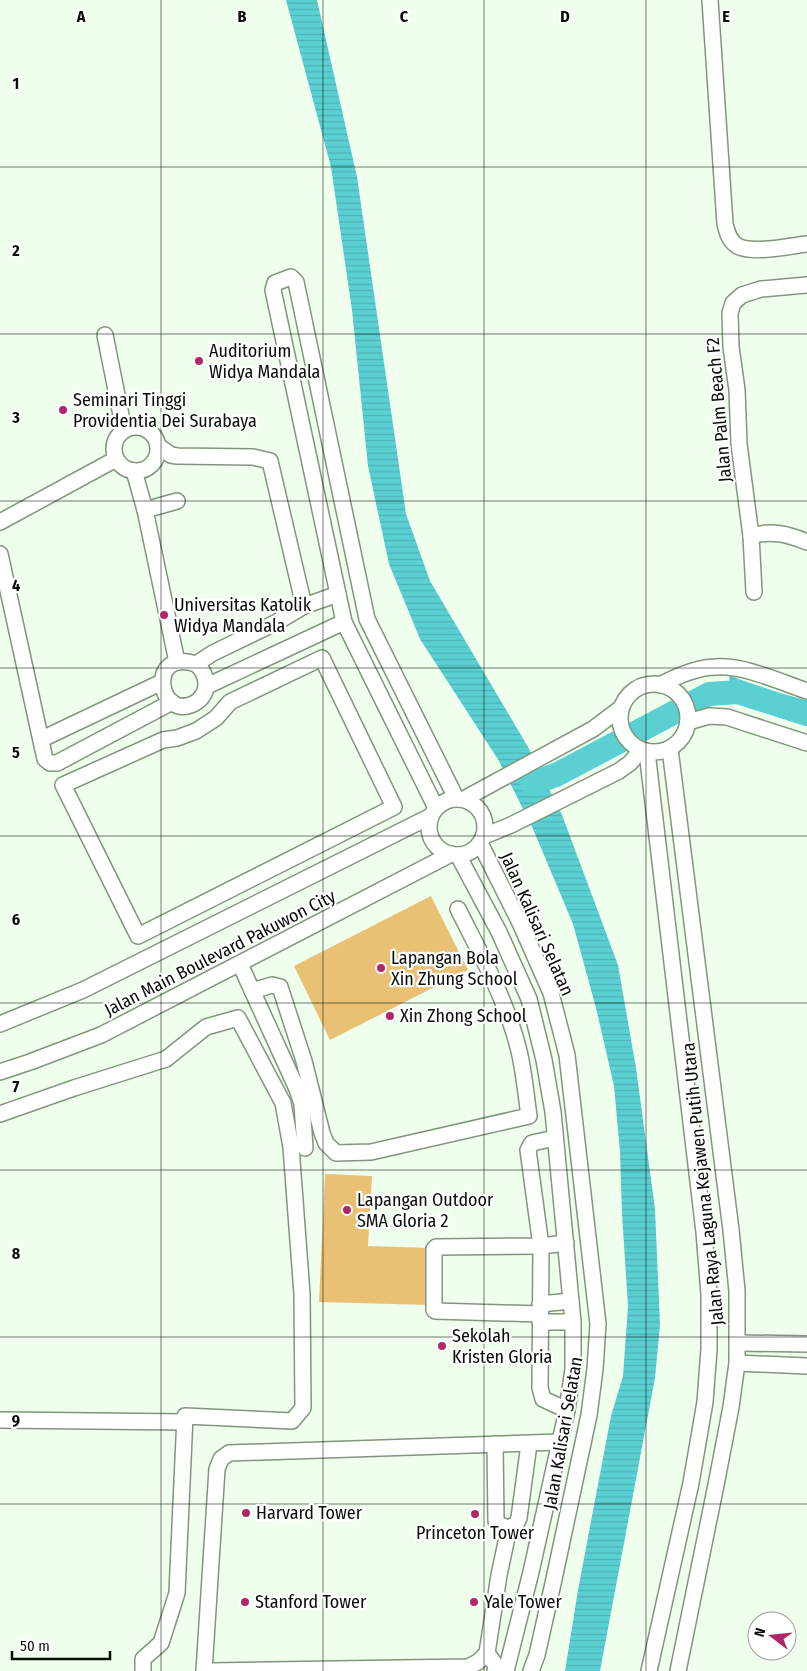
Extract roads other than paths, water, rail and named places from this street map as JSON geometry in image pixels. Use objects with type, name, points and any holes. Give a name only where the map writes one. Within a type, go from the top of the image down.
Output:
[{"type":"street","points":[[710,0],[725,224],[728,236],[735,244],[750,250],[807,244]]},
{"type":"street","points":[[433,812],[344,622],[273,290],[275,283],[291,277],[296,282],[367,618],[460,798],[472,802],[482,813],[486,829],[482,840]]},
{"type":"street","name":"Jalan Palm Beach F2","points":[[754,592],[751,536],[739,444],[737,390],[731,347],[730,313],[733,303],[742,294],[761,289],[807,285]]},
{"type":"street","points":[[105,335],[124,430]]},
{"type":"street","points":[[131,427],[146,429],[156,439],[158,446],[154,460],[142,470],[134,471],[124,467],[116,459],[115,443],[118,435],[124,430],[131,427]]},
{"type":"street","points":[[158,446],[171,455],[177,456],[253,457],[270,461],[304,606]]},
{"type":"street","points":[[0,522],[116,459]]},
{"type":"street","points":[[134,471],[145,510],[177,662]]},
{"type":"street","points":[[145,510],[178,501]]},
{"type":"street","points":[[324,526],[345,521]]},
{"type":"street","points":[[751,536],[761,533],[774,533],[788,535],[807,542]]},
{"type":"street","points":[[0,554],[46,759],[50,763],[57,763],[172,702]]},
{"type":"street","points":[[196,664],[213,653],[277,622],[304,606],[338,594]]},
{"type":"street","points":[[206,686],[344,622]]},
{"type":"street","points":[[322,658],[394,807],[138,936],[63,785],[163,740],[177,738],[196,731],[216,718],[230,702],[322,658]]},
{"type":"street","points":[[186,660],[196,664],[202,669],[206,677],[204,694],[200,700],[193,704],[185,706],[172,702],[163,690],[164,673],[169,666],[177,662],[186,660]]},
{"type":"street","points":[[660,685],[693,671],[716,666],[744,670],[807,691]]},
{"type":"street","points":[[42,740],[162,682]]},
{"type":"street","points":[[648,685],[660,685],[672,689],[682,698],[687,709],[688,722],[685,733],[679,742],[670,749],[658,752],[635,748],[627,740],[622,730],[621,708],[627,697],[636,689],[648,685]]},
{"type":"street","points":[[621,708],[593,729],[488,787],[460,798],[445,801],[433,812],[429,830],[431,837],[439,848],[455,855],[470,852],[482,840],[578,793],[630,764],[644,751]]},
{"type":"street","points":[[688,722],[709,716],[727,717],[807,743]]},
{"type":"street","name":"Jalan Raya Laguna Kejawen Putih Utara","points":[[670,749],[729,1220],[736,1291],[738,1343],[731,1407],[678,1671]]},
{"type":"street","name":"Jalan Raya Laguna Kejawen Putih Utara","points":[[644,751],[704,1232],[709,1294],[705,1402],[692,1474],[649,1671]]},
{"type":"street","name":"Jalan Main Boulevard Pakuwon City","points":[[0,1024],[83,990],[433,812]]},
{"type":"street","name":"Jalan Kalisari Selatan","points":[[482,840],[551,993],[567,1055],[598,1324],[589,1415],[554,1579],[531,1671]]},
{"type":"street","name":"Jalan Main Boulevard Pakuwon City","points":[[0,1072],[101,1035],[455,855]]},
{"type":"street","name":"Jalan Kalisari Selatan","points":[[455,855],[503,939],[529,999],[544,1060],[553,1112],[574,1322],[573,1369],[567,1410],[531,1572],[506,1671]]},
{"type":"street","points":[[458,909],[499,993],[519,1051],[529,1116]]},
{"type":"street","points":[[479,951],[503,939]]},
{"type":"street","points":[[240,964],[297,1089],[302,1104],[304,1141],[322,1133]]},
{"type":"street","points":[[252,991],[272,984],[280,987],[304,1061],[322,1133],[326,1143],[336,1153],[372,1152],[529,1116],[572,1109]]},
{"type":"street","points":[[499,993],[522,984]]},
{"type":"street","points":[[0,1114],[166,1059],[206,1027],[238,1018],[283,1103],[289,1138],[302,1294],[302,1408],[292,1421],[185,1416],[177,1593],[161,1643],[142,1659],[143,1671]]},
{"type":"street","points":[[555,1138],[532,1143],[528,1150],[541,1246],[540,1388],[542,1399],[567,1410]]},
{"type":"street","points":[[566,1243],[541,1246],[436,1247],[434,1249],[434,1310],[540,1313],[574,1322]]},
{"type":"street","points":[[540,1313],[572,1300]]},
{"type":"street","points":[[738,1343],[807,1344]]},
{"type":"street","points":[[737,1363],[807,1366]]},
{"type":"street","points":[[0,1420],[184,1422]]},
{"type":"street","points":[[204,1671],[217,1469],[221,1458],[229,1453],[559,1442]]},
{"type":"street","points":[[495,1444],[496,1521],[500,1525],[509,1528],[516,1524],[519,1518],[529,1444]]},
{"type":"street","points":[[211,1671],[468,1667],[478,1662],[487,1653],[499,1575],[509,1528]]},
{"type":"street","points":[[487,1653],[497,1667],[495,1671]]},
{"type":"water","points":[[286,0],[317,0],[357,177],[406,514],[430,581],[528,747],[562,815],[618,965],[636,1068],[655,1209],[660,1325],[655,1378],[600,1671],[565,1671],[578,1590],[611,1416],[623,1376],[628,1306],[620,1152],[614,1086],[596,1008],[573,924],[533,829],[499,761],[420,639],[389,564],[368,466],[352,310],[331,167]]},
{"type":"water","points":[[730,676],[781,694],[807,700],[807,723],[726,698]]},
{"type":"waterway","points":[[532,783],[556,775],[709,694],[738,692],[807,714]]},
{"type":"place","name":"Auditorium Widya Mandala","points":[[199,361]]},
{"type":"place","name":"Seminari Tinggi Providentia Dei Surabaya","points":[[63,410]]},
{"type":"place","name":"Universitas Katolik Widya Mandala","points":[[164,615]]},
{"type":"place","name":"Lapangan Bola Xin Zhung School","points":[[381,968]]},
{"type":"place","name":"Xin Zhong School","points":[[390,1016]]},
{"type":"place","name":"Lapangan Outdoor SMA Gloria 2","points":[[347,1210]]},
{"type":"place","name":"Sekolah Kristen Gloria","points":[[442,1346]]},
{"type":"place","name":"Harvard Tower","points":[[246,1513]]},
{"type":"place","name":"Princeton Tower","points":[[475,1514]]},
{"type":"place","name":"Stanford Tower","points":[[245,1602]]},
{"type":"place","name":"Yale Tower","points":[[474,1602]]}]
